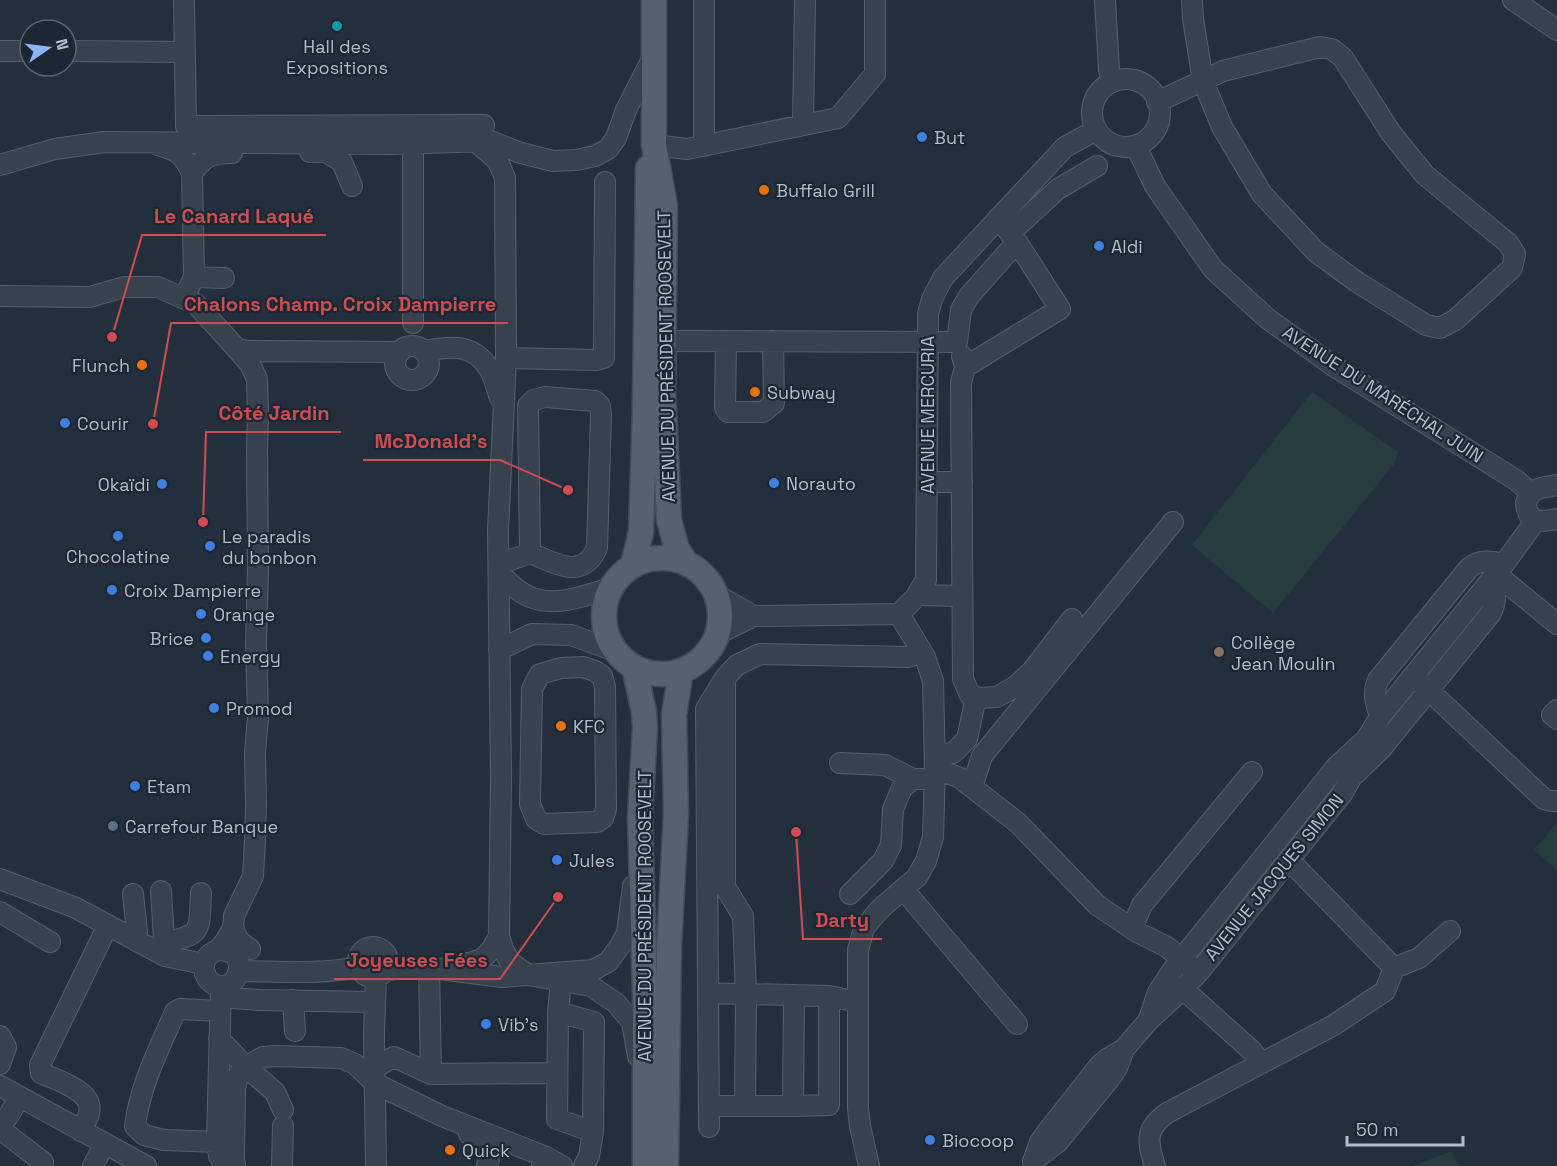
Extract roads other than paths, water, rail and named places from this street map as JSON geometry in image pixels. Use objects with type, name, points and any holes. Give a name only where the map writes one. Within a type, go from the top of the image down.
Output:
[{"type":"main road","name":"AVENUE DU PRÉSIDENT ROOSEVELT","points":[[654,0],[654,145],[665,206],[663,391],[669,520],[677,549],[687,564]]},
{"type":"main road","name":"AVENUE DU PRÉSIDENT ROOSEVELT","points":[[633,565],[641,532],[645,406],[647,171],[654,145]]},
{"type":"main road","points":[[666,558],[687,564],[711,585],[718,600],[720,616],[717,634],[709,650],[697,663],[669,674],[645,672],[634,667],[615,651],[607,637],[604,620],[605,604],[611,588],[620,575],[643,561],[666,558]]},
{"type":"main road","name":"AVENUE DU PRÉSIDENT ROOSEVELT","points":[[634,667],[645,728],[640,817],[645,997],[645,1166]]},
{"type":"main road","name":"AVENUE DU PRÉSIDENT ROOSEVELT","points":[[666,1166],[669,946],[676,806],[674,715],[681,671]]},
{"type":"street","points":[[184,0],[186,126],[479,133],[490,141],[521,153],[553,161],[576,160],[595,156],[608,149],[616,138],[626,110],[654,55]]},
{"type":"street","points":[[704,0],[704,146]]},
{"type":"street","points":[[803,125],[805,0]]},
{"type":"street","points":[[654,145],[687,149],[838,118],[875,74],[875,0]]},
{"type":"street","points":[[1105,0],[1108,70],[1112,82]]},
{"type":"street","points":[[1157,102],[1203,81],[1223,71],[1320,47],[1332,49],[1343,58],[1391,133],[1425,175],[1508,243],[1515,254],[1512,268],[1455,320],[1440,328],[1426,325],[1357,282],[1316,252],[1262,194],[1222,127],[1203,81],[1192,0]]},
{"type":"street","points":[[1513,0],[1557,30]]},
{"type":"street","points":[[0,51],[18,51]]},
{"type":"street","points":[[78,51],[185,52]]},
{"type":"street","points":[[1134,81],[1144,85],[1157,102],[1160,113],[1158,124],[1146,141],[1136,146],[1113,145],[1103,139],[1092,119],[1092,108],[1096,97],[1102,88],[1112,82],[1134,81]]},
{"type":"street","name":"AVENUE MERCURIA","points":[[899,614],[917,595],[926,580],[927,342],[928,315],[932,299],[943,278],[1008,231],[1065,147],[1096,130]]},
{"type":"street","points":[[0,165],[55,149],[105,142],[413,143],[479,133]]},
{"type":"street","points":[[479,133],[498,161],[505,178],[506,358],[498,531],[501,778],[499,936],[510,962],[528,975],[591,986],[616,1003],[632,1022],[645,1094]]},
{"type":"street","points":[[147,142],[175,150],[186,160],[192,173],[194,277],[184,298]]},
{"type":"street","points":[[413,143],[413,323]]},
{"type":"street","name":"AVENUE DU MARÉCHAL JUIN","points":[[1136,146],[1155,186],[1213,269],[1268,319],[1335,367],[1516,480],[1531,493]]},
{"type":"street","points":[[192,173],[208,156],[222,153],[326,152],[342,162],[352,186]]},
{"type":"street","points":[[1072,619],[1032,671],[1016,686],[998,697],[980,698],[970,695],[963,679],[961,383],[965,367],[957,342],[961,310],[1008,231],[1058,189],[1097,166]]},
{"type":"street","points":[[506,358],[597,360],[604,358],[605,182]]},
{"type":"street","points":[[965,367],[1060,309],[1008,231]]},
{"type":"street","points":[[194,277],[224,278]]},
{"type":"street","points":[[0,296],[90,297],[124,286],[158,287],[196,304],[250,364],[257,379],[256,660],[258,717],[255,753],[256,805],[253,876],[234,916],[233,928],[239,941],[250,950]]},
{"type":"street","points":[[663,341],[957,342]]},
{"type":"street","points":[[726,341],[725,408],[728,412],[763,412],[774,403],[773,341]]},
{"type":"street","points":[[412,346],[424,351],[429,363],[425,375],[413,380],[401,376],[395,364],[400,352],[412,346]]},
{"type":"street","points":[[424,351],[454,347],[470,351],[479,357],[489,368],[504,406]]},
{"type":"street","points":[[237,349],[400,352]]},
{"type":"street","points":[[499,569],[530,553],[565,567],[585,565],[593,558],[597,548],[600,406],[595,401],[545,397],[534,400],[528,406],[530,553]]},
{"type":"street","points":[[927,482],[962,482]]},
{"type":"street","points":[[1557,485],[1536,489],[1527,499],[1526,507],[1529,515],[1536,520],[1544,522],[1557,519]]},
{"type":"street","name":"AVENUE JACQUES SIMON","points":[[1031,1163],[1058,1142],[1111,1077],[1124,1049],[1149,1020],[1198,973],[1342,794],[1367,738],[1380,717],[1498,572],[1536,520]]},
{"type":"street","points":[[972,788],[982,756],[1173,522]]},
{"type":"street","points":[[1380,717],[1374,694],[1378,680],[1474,563],[1492,561],[1498,572],[1557,624]]},
{"type":"street","points":[[499,569],[520,592],[546,601],[572,599],[611,588]]},
{"type":"street","points":[[1351,778],[1381,749],[1491,613],[1495,604],[1498,572]]},
{"type":"street","points":[[715,594],[754,616]]},
{"type":"street","points":[[917,595],[962,596]]},
{"type":"street","points":[[717,634],[754,616],[899,614],[922,653],[933,681],[935,767],[933,837],[926,861],[917,877],[880,909],[864,928],[858,950],[858,1108],[869,1166]]},
{"type":"street","points":[[499,650],[532,634],[571,635],[615,651]]},
{"type":"street","points":[[745,1106],[746,994],[743,916],[716,888],[706,806],[706,709],[724,678],[738,665],[760,654],[907,657],[922,653]]},
{"type":"street","points":[[583,667],[602,675],[605,687],[606,809],[603,818],[597,822],[544,824],[536,819],[530,804],[532,689],[540,674],[561,668],[583,667]]},
{"type":"street","points":[[1414,676],[1544,799],[1557,801]]},
{"type":"street","points":[[709,1127],[708,993],[716,888],[724,678]]},
{"type":"street","points":[[500,690],[532,689]]},
{"type":"street","points":[[850,894],[883,861],[891,845],[893,809],[902,788],[935,767],[967,739],[976,697]]},
{"type":"street","points":[[1149,1020],[1158,992],[1181,959],[1337,766],[1367,738]]},
{"type":"street","points":[[840,763],[885,765],[913,779]]},
{"type":"street","points":[[935,767],[960,778],[1018,823],[1097,905],[1167,948],[1198,973]]},
{"type":"street","points":[[1132,928],[1142,905],[1252,772]]},
{"type":"street","points":[[676,806],[706,806]]},
{"type":"street","points":[[376,1166],[374,1002],[381,974],[389,960],[385,952],[376,947],[367,948],[360,954],[358,963],[365,976],[381,974],[403,968],[435,969],[502,977],[593,970],[608,962],[627,933],[640,817]]},
{"type":"street","points":[[1289,860],[1395,968]]},
{"type":"street","points":[[1255,902],[1256,866]]},
{"type":"street","points":[[0,879],[76,908],[138,942],[164,950],[174,959],[211,957],[224,950],[234,955],[240,965],[239,971],[235,980],[220,998]]},
{"type":"street","points":[[903,889],[1017,1024]]},
{"type":"street","points":[[161,891],[164,950]]},
{"type":"street","points":[[164,950],[177,940],[196,931],[200,926],[201,893]]},
{"type":"street","points":[[133,894],[138,942]]},
{"type":"street","points":[[0,912],[50,942]]},
{"type":"street","points":[[81,1131],[90,1111],[82,1092],[41,1073],[40,1065],[108,925]]},
{"type":"street","points":[[225,1166],[219,1156],[216,1142],[220,998],[205,974],[211,957],[233,928]]},
{"type":"street","points":[[1155,1166],[1149,1136],[1156,1121],[1167,1113],[1334,1025],[1385,990],[1395,968],[1419,958],[1450,931]]},
{"type":"street","points":[[435,969],[482,959],[492,949],[499,936]]},
{"type":"street","points":[[239,971],[343,971],[359,967]]},
{"type":"street","points":[[431,1074],[435,969]]},
{"type":"street","points":[[561,981],[558,1012],[557,1119],[593,1132]]},
{"type":"street","points":[[1183,989],[1251,1050],[1262,1063]]},
{"type":"street","points":[[708,993],[829,996],[858,1002]]},
{"type":"street","points":[[793,1106],[794,995]]},
{"type":"street","points":[[709,1106],[829,1105],[829,996]]},
{"type":"street","points":[[216,1142],[164,1140],[144,1135],[135,1126],[137,1108],[148,1074],[175,1012],[220,998],[374,1002]]},
{"type":"street","points":[[293,1000],[295,1031]]},
{"type":"street","points":[[558,1012],[594,1022],[593,1132],[589,1156],[584,1166]]},
{"type":"street","points":[[0,1036],[6,1047],[0,1064]]},
{"type":"street","points":[[219,1039],[275,1092],[283,1118],[282,1166]]},
{"type":"street","points":[[235,1166],[235,1088],[238,1076],[246,1067],[262,1058],[275,1056],[341,1058],[442,1116],[507,1140],[550,1163]]},
{"type":"street","points":[[375,1076],[394,1056],[431,1074],[557,1073]]},
{"type":"street","points":[[0,1086],[146,1166]]},
{"type":"street","points":[[20,1097],[0,1129],[43,1162]]},
{"type":"street","points":[[442,1116],[454,1128],[484,1140],[490,1157],[487,1166]]},
{"type":"street","points":[[497,1166],[507,1140]]},
{"type":"street","points":[[93,1166],[105,1143]]},
{"type":"place","name":"Hall des Expositions","points":[[337,26]]},
{"type":"place","name":"But","points":[[922,137]]},
{"type":"place","name":"Buffalo Grill","points":[[764,190]]},
{"type":"place","name":"Aldi","points":[[1099,246]]},
{"type":"place","name":"Le Canard Laqué","points":[[112,337]]},
{"type":"place","name":"Flunch","points":[[142,365]]},
{"type":"place","name":"Subway","points":[[755,392]]},
{"type":"place","name":"Courir","points":[[65,423]]},
{"type":"place","name":"Chalons Champ. Croix Dampierre","points":[[153,424]]},
{"type":"place","name":"Norauto","points":[[774,483]]},
{"type":"place","name":"Okaïdi","points":[[162,484]]},
{"type":"place","name":"McDonald's","points":[[568,490]]},
{"type":"place","name":"Côté Jardin","points":[[203,522]]},
{"type":"place","name":"Chocolatine","points":[[118,536]]},
{"type":"place","name":"Le paradis du bonbon","points":[[210,546]]},
{"type":"place","name":"Croix Dampierre","points":[[112,590]]},
{"type":"place","name":"Orange","points":[[201,614]]},
{"type":"place","name":"Brice","points":[[206,638]]},
{"type":"place","name":"Collège Jean Moulin","points":[[1219,652]]},
{"type":"place","name":"Energy","points":[[208,656]]},
{"type":"place","name":"Promod","points":[[214,708]]},
{"type":"place","name":"KFC","points":[[561,726]]},
{"type":"place","name":"Etam","points":[[135,786]]},
{"type":"place","name":"Carrefour Banque","points":[[113,826]]},
{"type":"place","name":"Darty","points":[[796,832]]},
{"type":"place","name":"Jules","points":[[557,860]]},
{"type":"place","name":"Joyeuses Fées","points":[[558,897]]},
{"type":"place","name":"Vib's","points":[[486,1024]]},
{"type":"place","name":"Biocoop","points":[[930,1140]]},
{"type":"place","name":"Quick","points":[[450,1150]]}]
